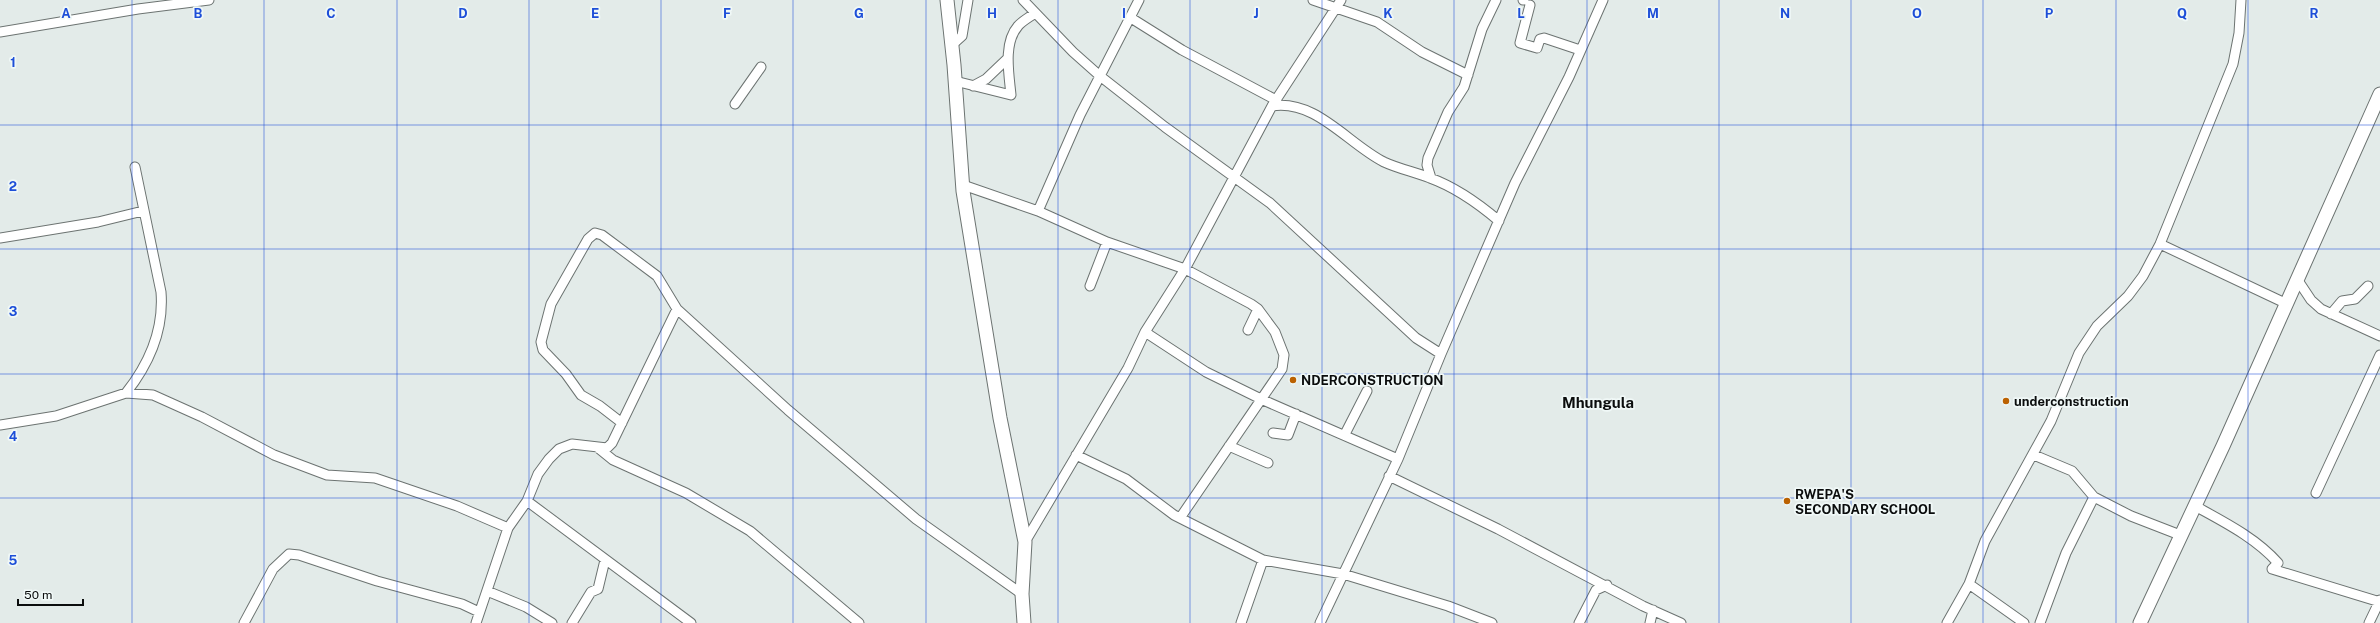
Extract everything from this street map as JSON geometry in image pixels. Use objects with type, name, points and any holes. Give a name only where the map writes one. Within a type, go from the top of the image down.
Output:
[{"type":"street","points":[[0,32],[138,9],[209,0]]},
{"type":"street","points":[[947,0],[956,81],[963,185],[1000,418],[1024,542],[1022,594],[1024,623]]},
{"type":"street","points":[[952,45],[962,36],[968,0]]},
{"type":"street","points":[[1023,0],[1100,76],[1165,127],[1235,176],[1270,203],[1416,338],[1440,354]]},
{"type":"street","points":[[1038,211],[1080,115],[1139,0]]},
{"type":"street","points":[[1313,0],[1338,4],[1377,22],[1422,52],[1468,75]]},
{"type":"street","points":[[1431,178],[1427,165],[1428,158],[1448,112],[1461,94],[1482,29],[1496,0]]},
{"type":"street","points":[[1320,623],[1398,459],[1440,354],[1500,221],[1515,183],[1603,0]]},
{"type":"street","points":[[1947,623],[1969,584],[1985,541],[2034,455],[2051,421],[2079,353],[2097,326],[2128,296],[2143,276],[2160,244],[2233,64],[2239,33],[2241,0]]},
{"type":"street","points":[[1525,2],[1520,43],[1537,48],[1540,39],[1544,38],[1580,50]]},
{"type":"street","points":[[1024,542],[1128,368],[1145,332],[1185,269],[1274,103],[1338,4]]},
{"type":"street","points":[[956,81],[1011,95],[1007,59],[1018,26],[1035,13]]},
{"type":"street","points":[[1131,18],[1182,50],[1274,103],[1291,104],[1299,107],[1330,124],[1368,153],[1403,170],[1431,178],[1475,202],[1500,221]]},
{"type":"street","points":[[973,86],[986,79],[1007,59]]},
{"type":"street","points":[[735,104],[761,67]]},
{"type":"street","points":[[2140,623],[2180,535],[2195,506],[2380,94]]},
{"type":"street","points":[[126,393],[140,375],[151,353],[158,336],[163,308],[162,292],[142,211],[135,167]]},
{"type":"street","points":[[963,185],[1038,211],[1107,242],[1185,269],[1258,309],[1276,332],[1284,355],[1284,363],[1263,400],[1229,446],[1180,518]]},
{"type":"street","points":[[0,238],[98,222],[142,211]]},
{"type":"street","points":[[622,423],[600,406],[581,395],[566,374],[543,350],[541,338],[557,292],[588,238],[599,233],[657,276],[677,309],[788,410],[916,519],[1022,594]]},
{"type":"street","points":[[1090,286],[1107,242]]},
{"type":"street","points":[[2160,244],[2285,303]]},
{"type":"street","points":[[2297,279],[2311,300],[2331,314],[2380,336]]},
{"type":"street","points":[[2331,314],[2342,301],[2355,299],[2368,286]]},
{"type":"street","points":[[476,623],[508,528],[527,501],[538,474],[549,459],[559,449],[572,444],[607,448],[610,446],[677,309]]},
{"type":"street","points":[[1248,330],[1258,309]]},
{"type":"street","points":[[1145,332],[1206,372],[1263,400],[1345,434],[1398,459]]},
{"type":"street","points":[[2316,493],[2380,355]]},
{"type":"street","points":[[1345,434],[1367,391]]},
{"type":"street","points":[[0,425],[56,416],[126,393],[153,395],[202,417],[274,455],[318,472],[348,477],[375,478],[457,506],[508,528]]},
{"type":"street","points":[[1274,433],[1288,435],[1296,414]]},
{"type":"street","points":[[1229,446],[1268,462]]},
{"type":"street","points":[[597,447],[613,460],[686,493],[750,531],[859,623]]},
{"type":"street","points":[[1076,455],[1126,479],[1180,518],[1263,560],[1343,574],[1448,606],[1492,623]]},
{"type":"street","points":[[2034,455],[2072,471],[2094,497],[2131,516],[2180,535]]},
{"type":"street","points":[[1389,476],[1498,528],[1653,610],[1681,623]]},
{"type":"street","points":[[2040,623],[2066,553],[2094,497]]},
{"type":"street","points":[[527,501],[566,528],[605,560],[691,623]]},
{"type":"street","points":[[2195,506],[2233,527],[2268,551],[2278,563],[2272,569],[2380,601],[2369,623]]},
{"type":"street","points":[[244,623],[273,569],[289,554],[299,555],[377,581],[462,604],[479,612]]},
{"type":"street","points":[[572,623],[592,592],[598,589],[605,560]]},
{"type":"street","points":[[1241,623],[1263,560]]},
{"type":"street","points":[[1969,584],[2024,623]]},
{"type":"street","points":[[1579,623],[1596,590],[1607,585]]},
{"type":"street","points":[[487,590],[526,607],[552,623]]},
{"type":"street","points":[[1650,623],[1653,610]]},
{"type":"place","name":"NDERCONSTRUCTION","points":[[1293,380]]},
{"type":"place","name":"underconstruction","points":[[2006,401]]},
{"type":"place","name":"RWEPA'S SECONDARY SCHOOL","points":[[1787,501]]},
{"type":"district","name":"Mhungula","points":[[1598,403]]}]
